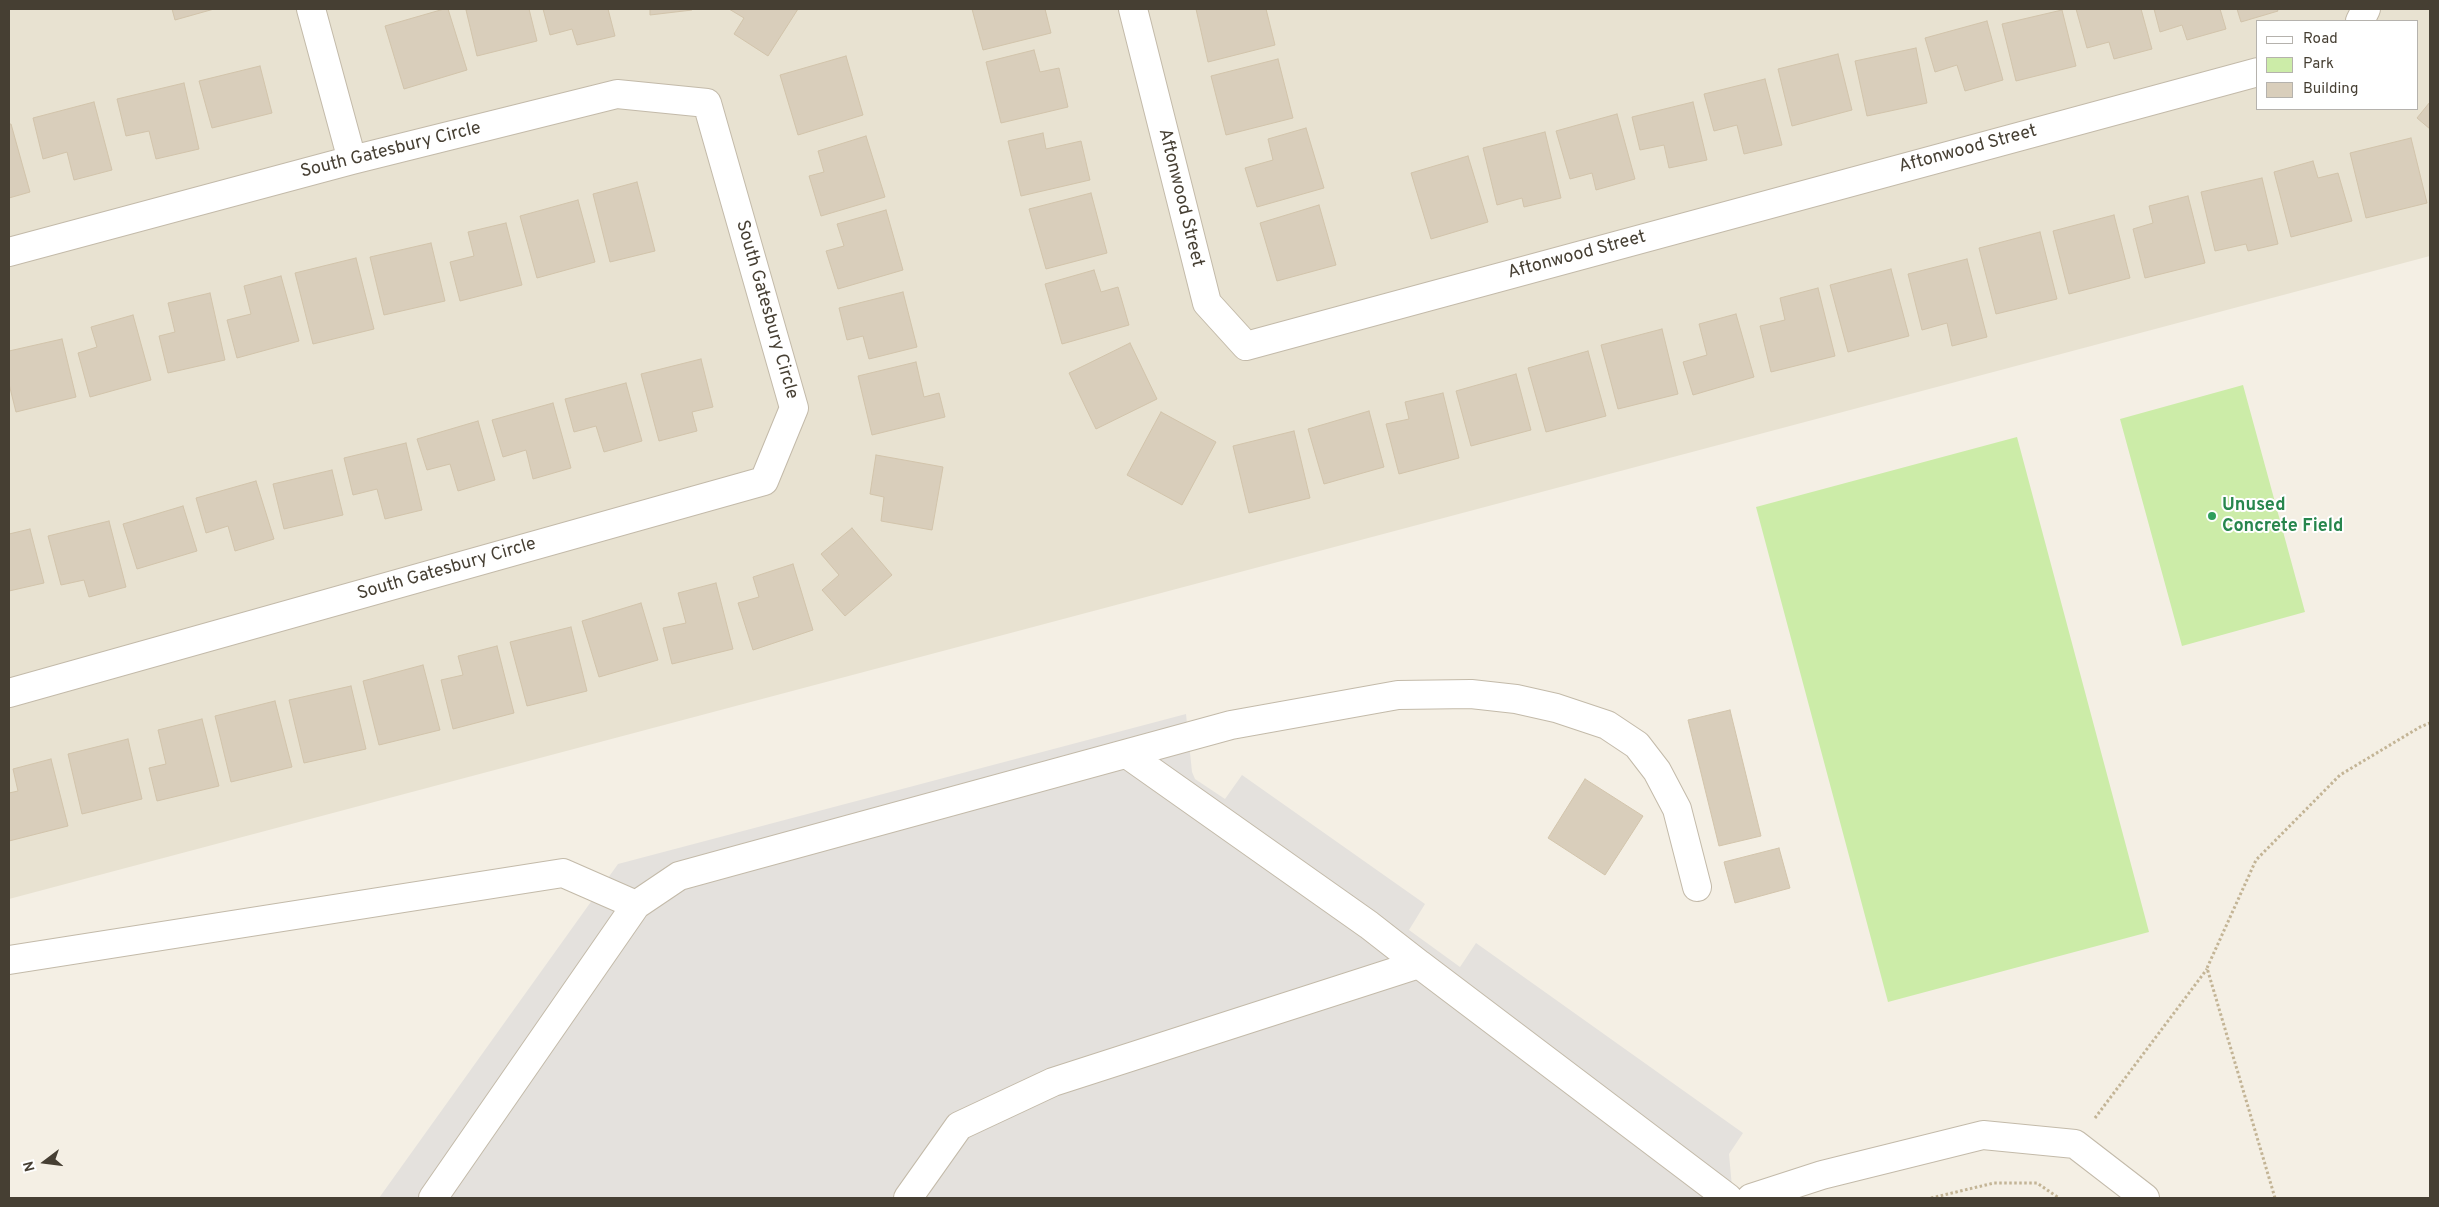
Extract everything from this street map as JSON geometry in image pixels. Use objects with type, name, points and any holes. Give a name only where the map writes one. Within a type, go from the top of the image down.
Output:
[{"type":"street","points":[[311,9],[352,160]]},
{"type":"street","name":"Aftonwood Street","points":[[1133,9],[1207,302],[1246,346],[2256,73]]},
{"type":"street","name":"South Gatesbury Circle","points":[[9,252],[352,160],[617,94],[707,103],[794,408],[764,481],[9,693]]},
{"type":"street","points":[[433,1198],[636,905],[679,876],[1231,725],[1398,695],[1471,694],[1516,699],[1556,708],[1607,725],[1637,745],[1657,771],[1677,809],[1697,887]]},
{"type":"street","points":[[1127,754],[1369,925],[1728,1198]]},
{"type":"street","points":[[9,960],[563,873],[636,905]]},
{"type":"street","points":[[908,1198],[959,1126],[1044,1086],[1419,964]]},
{"type":"street","points":[[1758,1197],[1822,1175],[1983,1135],[2075,1144],[2145,1198]]},
{"type":"path","points":[[2075,1144],[2208,968],[2256,860],[2340,775],[2420,727],[2430,723]]},
{"type":"path","points":[[2208,968],[2275,1198]]},
{"type":"path","points":[[1931,1198],[1994,1183],[2037,1183],[2059,1198]]},
{"type":"shaded area","points":[[9,9],[2430,9],[2430,256],[9,899]]},
{"type":"shaded area","points":[[1186,714],[1192,772],[1195,779],[1225,799],[1242,775],[1425,904],[1409,930],[1460,967],[1476,943],[1743,1133],[1729,1154],[1733,1198],[379,1198],[618,864]]},
{"type":"green space","name":"Unused Concrete Field","points":[[2243,385],[2305,612],[2182,646],[2120,419]]},
{"type":"green space","points":[[2017,437],[2149,932],[1888,1002],[1756,507]]},
{"type":"building","points":[[172,9],[214,9],[175,20]]},
{"type":"building","points":[[448,9],[467,70],[404,89],[385,26]]},
{"type":"building","points":[[529,9],[537,41],[477,56],[466,10]]},
{"type":"building","points":[[543,9],[608,9],[615,36],[577,45],[572,29],[550,35]]},
{"type":"building","points":[[650,9],[692,9],[692,10],[650,15]]},
{"type":"building","points":[[729,9],[798,9],[768,56],[734,34],[744,18]]},
{"type":"building","points":[[972,9],[1045,9],[1051,33],[983,50]]},
{"type":"building","points":[[1196,9],[1266,9],[1275,45],[1208,62]]},
{"type":"building","points":[[2076,9],[2141,9],[2152,49],[2114,59],[2109,42],[2087,48]]},
{"type":"building","points":[[2154,9],[2220,9],[2226,29],[2187,40],[2182,25],[2160,32]]},
{"type":"building","points":[[2237,9],[2277,9],[2278,11],[2241,22]]},
{"type":"building","points":[[2062,10],[2076,66],[2016,81],[2002,24]]},
{"type":"building","points":[[1987,21],[2003,80],[1965,91],[1957,65],[1935,72],[1925,38]]},
{"type":"building","points":[[1916,48],[1927,103],[1867,116],[1855,61]]},
{"type":"building","points":[[1034,50],[1040,72],[1059,68],[1068,107],[1001,123],[986,62]]},
{"type":"building","points":[[1838,54],[1852,110],[1792,126],[1778,69]]},
{"type":"building","points":[[846,56],[863,115],[798,135],[780,75]]},
{"type":"building","points":[[1278,59],[1293,118],[1226,135],[1211,76]]},
{"type":"building","points":[[260,66],[272,113],[212,128],[199,81]]},
{"type":"building","points":[[1765,79],[1782,145],[1744,154],[1737,125],[1714,131],[1704,94]]},
{"type":"building","points":[[184,83],[199,149],[156,159],[149,131],[126,136],[117,99]]},
{"type":"building","points":[[94,102],[112,170],[74,180],[67,152],[43,159],[33,118]]},
{"type":"building","points":[[1693,102],[1707,160],[1669,168],[1664,145],[1640,150],[1632,117]]},
{"type":"building","points":[[2430,102],[2430,129],[2417,118]]},
{"type":"building","points":[[1617,114],[1635,179],[1596,190],[1592,173],[1570,179],[1556,131]]},
{"type":"building","points":[[9,124],[11,124],[30,192],[9,198]]},
{"type":"building","points":[[1306,128],[1324,188],[1257,207],[1245,168],[1273,160],[1268,139]]},
{"type":"building","points":[[1545,132],[1561,198],[1524,207],[1522,198],[1497,205],[1483,148]]},
{"type":"building","points":[[1043,133],[1046,149],[1081,141],[1090,180],[1021,196],[1008,141]]},
{"type":"building","points":[[866,136],[885,197],[821,216],[809,176],[824,172],[818,151]]},
{"type":"building","points":[[2411,138],[2427,203],[2366,218],[2350,153]]},
{"type":"building","points":[[1468,156],[1488,222],[1431,239],[1411,173]]},
{"type":"building","points":[[2313,161],[2318,178],[2338,173],[2352,221],[2291,237],[2274,172]]},
{"type":"building","points":[[2262,178],[2278,244],[2248,251],[2246,244],[2215,251],[2201,192]]},
{"type":"building","points":[[637,182],[655,251],[610,262],[593,194]]},
{"type":"building","points":[[1091,193],[1107,253],[1046,269],[1029,209]]},
{"type":"building","points":[[2188,196],[2205,263],[2145,278],[2133,229],[2153,223],[2149,206]]},
{"type":"building","points":[[578,200],[595,262],[537,278],[520,216]]},
{"type":"building","points":[[1319,205],[1336,265],[1277,281],[1260,223]]},
{"type":"building","points":[[886,210],[903,270],[838,289],[826,251],[844,246],[837,224]]},
{"type":"building","points":[[2114,215],[2130,278],[2069,294],[2053,231]]},
{"type":"building","points":[[506,223],[522,285],[460,301],[450,262],[474,256],[468,232]]},
{"type":"building","points":[[2040,232],[2057,299],[1996,314],[1979,248]]},
{"type":"building","points":[[431,243],[445,301],[384,315],[370,257]]},
{"type":"building","points":[[356,258],[374,329],[313,344],[295,273]]},
{"type":"building","points":[[1967,259],[1987,337],[1952,346],[1947,323],[1922,330],[1908,274]]},
{"type":"building","points":[[1891,269],[1909,336],[1848,352],[1830,285]]},
{"type":"building","points":[[1094,270],[1101,292],[1118,287],[1129,325],[1062,344],[1045,284]]},
{"type":"building","points":[[281,276],[299,341],[237,358],[227,320],[251,314],[244,286]]},
{"type":"building","points":[[1818,288],[1835,356],[1771,372],[1760,326],[1785,320],[1780,298]]},
{"type":"building","points":[[903,292],[917,347],[869,359],[863,336],[847,340],[839,308]]},
{"type":"building","points":[[210,293],[225,360],[168,373],[159,336],[175,332],[168,303]]},
{"type":"building","points":[[1736,314],[1754,377],[1693,395],[1683,362],[1707,355],[1699,324]]},
{"type":"building","points":[[133,315],[151,380],[90,397],[78,353],[97,347],[91,327]]},
{"type":"building","points":[[1662,329],[1678,394],[1618,409],[1601,345]]},
{"type":"building","points":[[62,339],[76,397],[16,412],[9,384],[9,351]]},
{"type":"building","points":[[1130,343],[1157,399],[1096,429],[1069,373]]},
{"type":"building","points":[[1588,351],[1606,416],[1546,432],[1528,368]]},
{"type":"building","points":[[701,359],[713,407],[692,412],[697,431],[659,441],[641,374]]},
{"type":"building","points":[[916,362],[924,397],[939,393],[945,417],[872,435],[858,376]]},
{"type":"building","points":[[1516,374],[1531,430],[1471,446],[1456,391]]},
{"type":"building","points":[[626,383],[642,441],[604,452],[596,426],[574,432],[565,399]]},
{"type":"building","points":[[1443,393],[1459,458],[1399,474],[1386,424],[1409,419],[1405,402]]},
{"type":"building","points":[[553,403],[571,468],[533,479],[526,450],[503,457],[492,420]]},
{"type":"building","points":[[1369,411],[1384,467],[1324,484],[1308,429]]},
{"type":"building","points":[[1161,412],[1216,442],[1182,505],[1127,475]]},
{"type":"building","points":[[478,421],[495,480],[458,491],[450,464],[427,470],[417,439]]},
{"type":"building","points":[[1294,431],[1310,498],[1249,513],[1233,446]]},
{"type":"building","points":[[406,443],[422,510],[385,519],[377,489],[353,495],[344,458]]},
{"type":"building","points":[[876,455],[943,467],[932,530],[881,521],[884,497],[870,494]]},
{"type":"building","points":[[332,470],[343,515],[284,529],[273,484]]},
{"type":"building","points":[[256,481],[274,539],[235,551],[228,526],[206,533],[196,498]]},
{"type":"building","points":[[183,506],[197,551],[137,569],[123,524]]},
{"type":"building","points":[[109,521],[126,587],[89,597],[84,580],[61,585],[48,536]]},
{"type":"building","points":[[852,528],[892,575],[845,616],[822,590],[839,575],[821,554]]},
{"type":"building","points":[[30,529],[44,583],[9,591],[9,534]]},
{"type":"building","points":[[793,564],[813,630],[753,650],[738,603],[759,597],[753,577]]},
{"type":"building","points":[[716,583],[733,649],[672,664],[663,628],[686,623],[678,593]]},
{"type":"building","points":[[641,603],[658,660],[599,677],[582,621]]},
{"type":"building","points":[[571,627],[587,691],[527,706],[510,642]]},
{"type":"building","points":[[497,646],[514,713],[453,729],[441,680],[463,675],[458,656]]},
{"type":"building","points":[[423,665],[440,730],[379,745],[363,681]]},
{"type":"building","points":[[351,686],[366,749],[304,763],[289,700]]},
{"type":"building","points":[[275,701],[292,767],[231,782],[215,716]]},
{"type":"building","points":[[1730,710],[1761,836],[1719,846],[1688,720]]},
{"type":"building","points":[[202,719],[219,786],[157,801],[149,768],[166,764],[158,730]]},
{"type":"building","points":[[128,739],[142,799],[82,814],[68,754]]},
{"type":"building","points":[[51,759],[68,826],[9,841],[9,793],[18,791],[13,769]]},
{"type":"building","points":[[1585,779],[1643,816],[1605,875],[1548,838]]},
{"type":"building","points":[[1779,848],[1790,888],[1735,903],[1724,862]]},
{"type":"place","name":"Unused Concrete Field","points":[[2212,516]]}]
